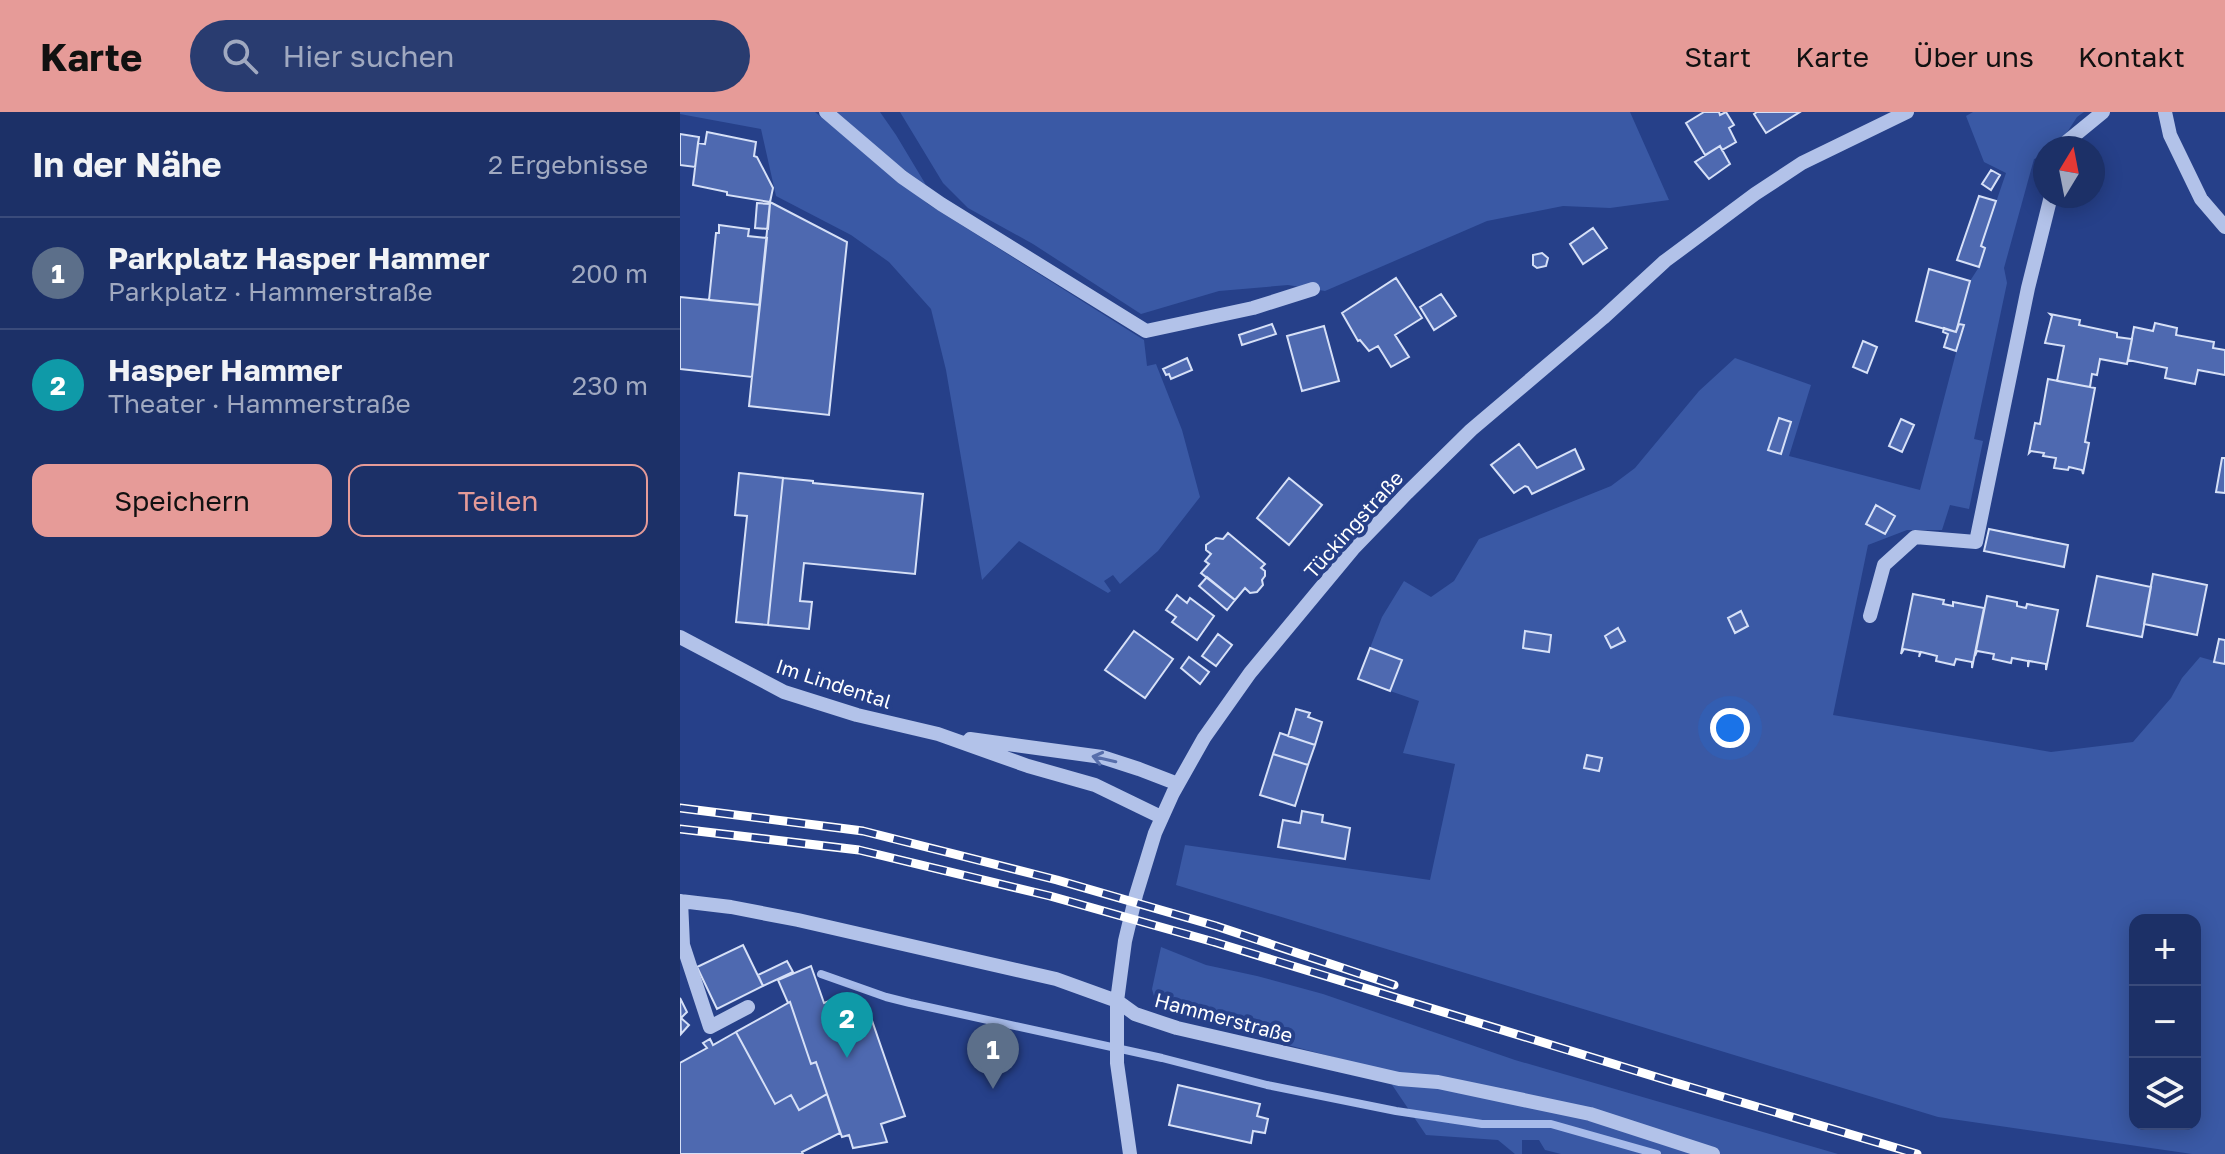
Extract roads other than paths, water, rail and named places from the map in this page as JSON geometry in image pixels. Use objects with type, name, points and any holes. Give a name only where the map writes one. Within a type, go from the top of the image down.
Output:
[{"type":"street","points":[[826,112],[902,177],[941,204],[1146,331],[1253,308],[1313,289]]},
{"type":"street","name":"Tückingstraße","points":[[1130,1154],[1117,1063],[1117,1001],[1132,909],[1161,817],[1204,738],[1250,673],[1366,535],[1471,430],[1665,261],[1746,200],[1802,163],[1907,112]]},
{"type":"street","points":[[2074,136],[2103,112]]},
{"type":"street","points":[[2165,112],[2170,135],[2201,199],[2225,227]]},
{"type":"street","points":[[1870,616],[1884,565],[1915,537],[1976,542],[2028,288],[2048,208]]},
{"type":"street","name":"Im Lindental","points":[[680,637],[784,692],[857,715],[938,734],[1102,757],[1178,784]]},
{"type":"street","name":"Im Lindental","points":[[938,734],[1028,766],[1095,785],[1161,817]]},
{"type":"street","points":[[680,901],[683,945],[710,1027],[748,1007]]},
{"type":"street","name":"Hammerstraße","points":[[680,901],[731,907],[907,943],[1056,979],[1117,1001],[1135,1014],[1177,1028],[1385,1077],[1438,1082],[1590,1114],[1713,1154]]},
{"type":"waterway","points":[[821,974],[910,1003],[1162,1058],[1267,1085],[1396,1111],[1482,1124],[1551,1124],[1657,1154]]},
{"type":"railway","points":[[680,808],[863,831],[1057,880],[1216,926],[1394,985]]},
{"type":"railway","points":[[680,829],[859,850],[1050,896],[1214,942],[1917,1154]]},
{"type":"place","name":"Hasper Hammer","points":[[847,1058]]},
{"type":"place","name":"Parkplatz Hasper Hammer","points":[[993,1089]]}]
